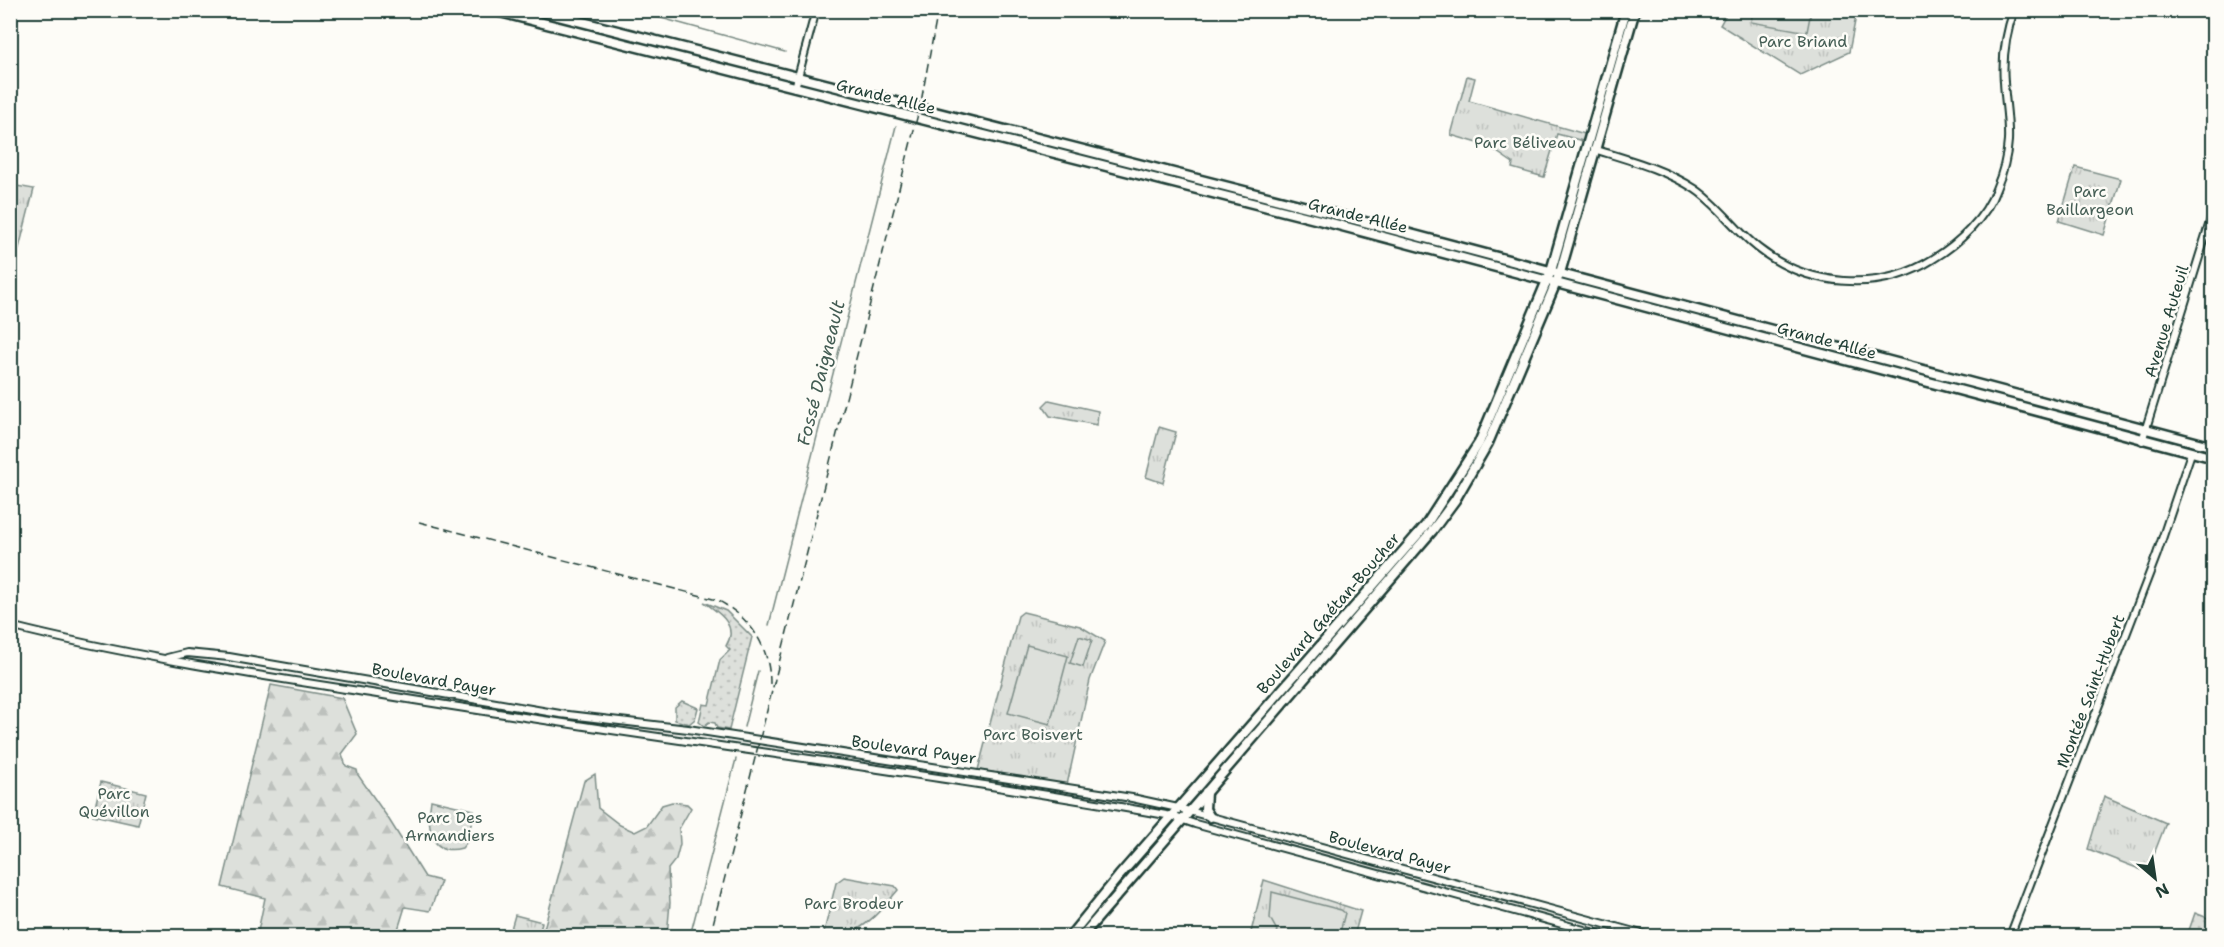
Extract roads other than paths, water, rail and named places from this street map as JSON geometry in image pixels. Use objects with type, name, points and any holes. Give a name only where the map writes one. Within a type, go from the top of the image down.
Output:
[{"type":"main road","name":"Grande Allée","points":[[492,10],[1551,282],[2142,441],[2214,458]]},
{"type":"main road","name":"Grande Allée","points":[[535,10],[1555,272],[2214,447]]},
{"type":"main road","points":[[1591,149],[1626,10]]},
{"type":"main road","points":[[1591,149],[1635,10]]},
{"type":"main road","name":"Boulevard Gaétan-Boucher","points":[[1070,936],[1178,807],[1254,728],[1432,531],[1455,500],[1488,443],[1555,272],[1591,149]]},
{"type":"main road","name":"Boulevard Gaétan-Boucher","points":[[1082,936],[1191,811],[1254,728]]},
{"type":"main road","points":[[1206,791],[1205,809],[1210,817]]},
{"type":"street","points":[[795,88],[816,10]]},
{"type":"street","points":[[1591,149],[1654,168],[1694,188],[1721,210],[1757,247],[1796,270],[1826,278],[1853,281],[1901,274],[1928,262],[1955,243],[1974,224],[1995,192],[2008,142],[2003,81],[2007,37],[2014,10]]},
{"type":"street","name":"Avenue Auteuil","points":[[2142,441],[2214,208]]},
{"type":"street","name":"Montée Saint-Hubert","points":[[2010,936],[2157,554],[2191,453]]},
{"type":"street","name":"Boulevard Payer","points":[[10,626],[85,645],[558,724],[810,758],[1172,816],[1606,936]]},
{"type":"street","name":"Boulevard Payer","points":[[164,659],[187,653],[229,657],[560,714],[688,729],[1124,796],[1178,807],[1649,936]]},
{"type":"street","points":[[810,758],[812,748]]},
{"type":"street","points":[[1122,807],[1124,796]]},
{"type":"waterway","name":"Fossé Daigneault","points":[[632,10],[785,52]]},
{"type":"waterway","name":"Fossé Daigneault","points":[[769,625],[896,126]]},
{"type":"waterway","name":"Fossé Daigneault","points":[[744,727],[758,671]]},
{"type":"waterway","name":"Fossé Daigneault","points":[[690,936],[736,759]]},
{"type":"railway","points":[[710,936],[921,102],[938,10]]},
{"type":"railway","points":[[419,522],[717,600],[739,615],[756,634],[766,657],[770,684]]},
{"type":"park label","name":"Parc Briand","points":[[1803,41]]},
{"type":"park label","name":"Parc Béliveau","points":[[1525,142]]},
{"type":"park label","name":"Parc Baillargeon","points":[[2090,200]]},
{"type":"park label","name":"Parc Boisvert","points":[[1033,734]]},
{"type":"park label","name":"Parc Quévillon","points":[[114,802]]},
{"type":"park label","name":"Parc Des Armandiers","points":[[450,826]]},
{"type":"park label","name":"Parc Brodeur","points":[[854,903]]}]
